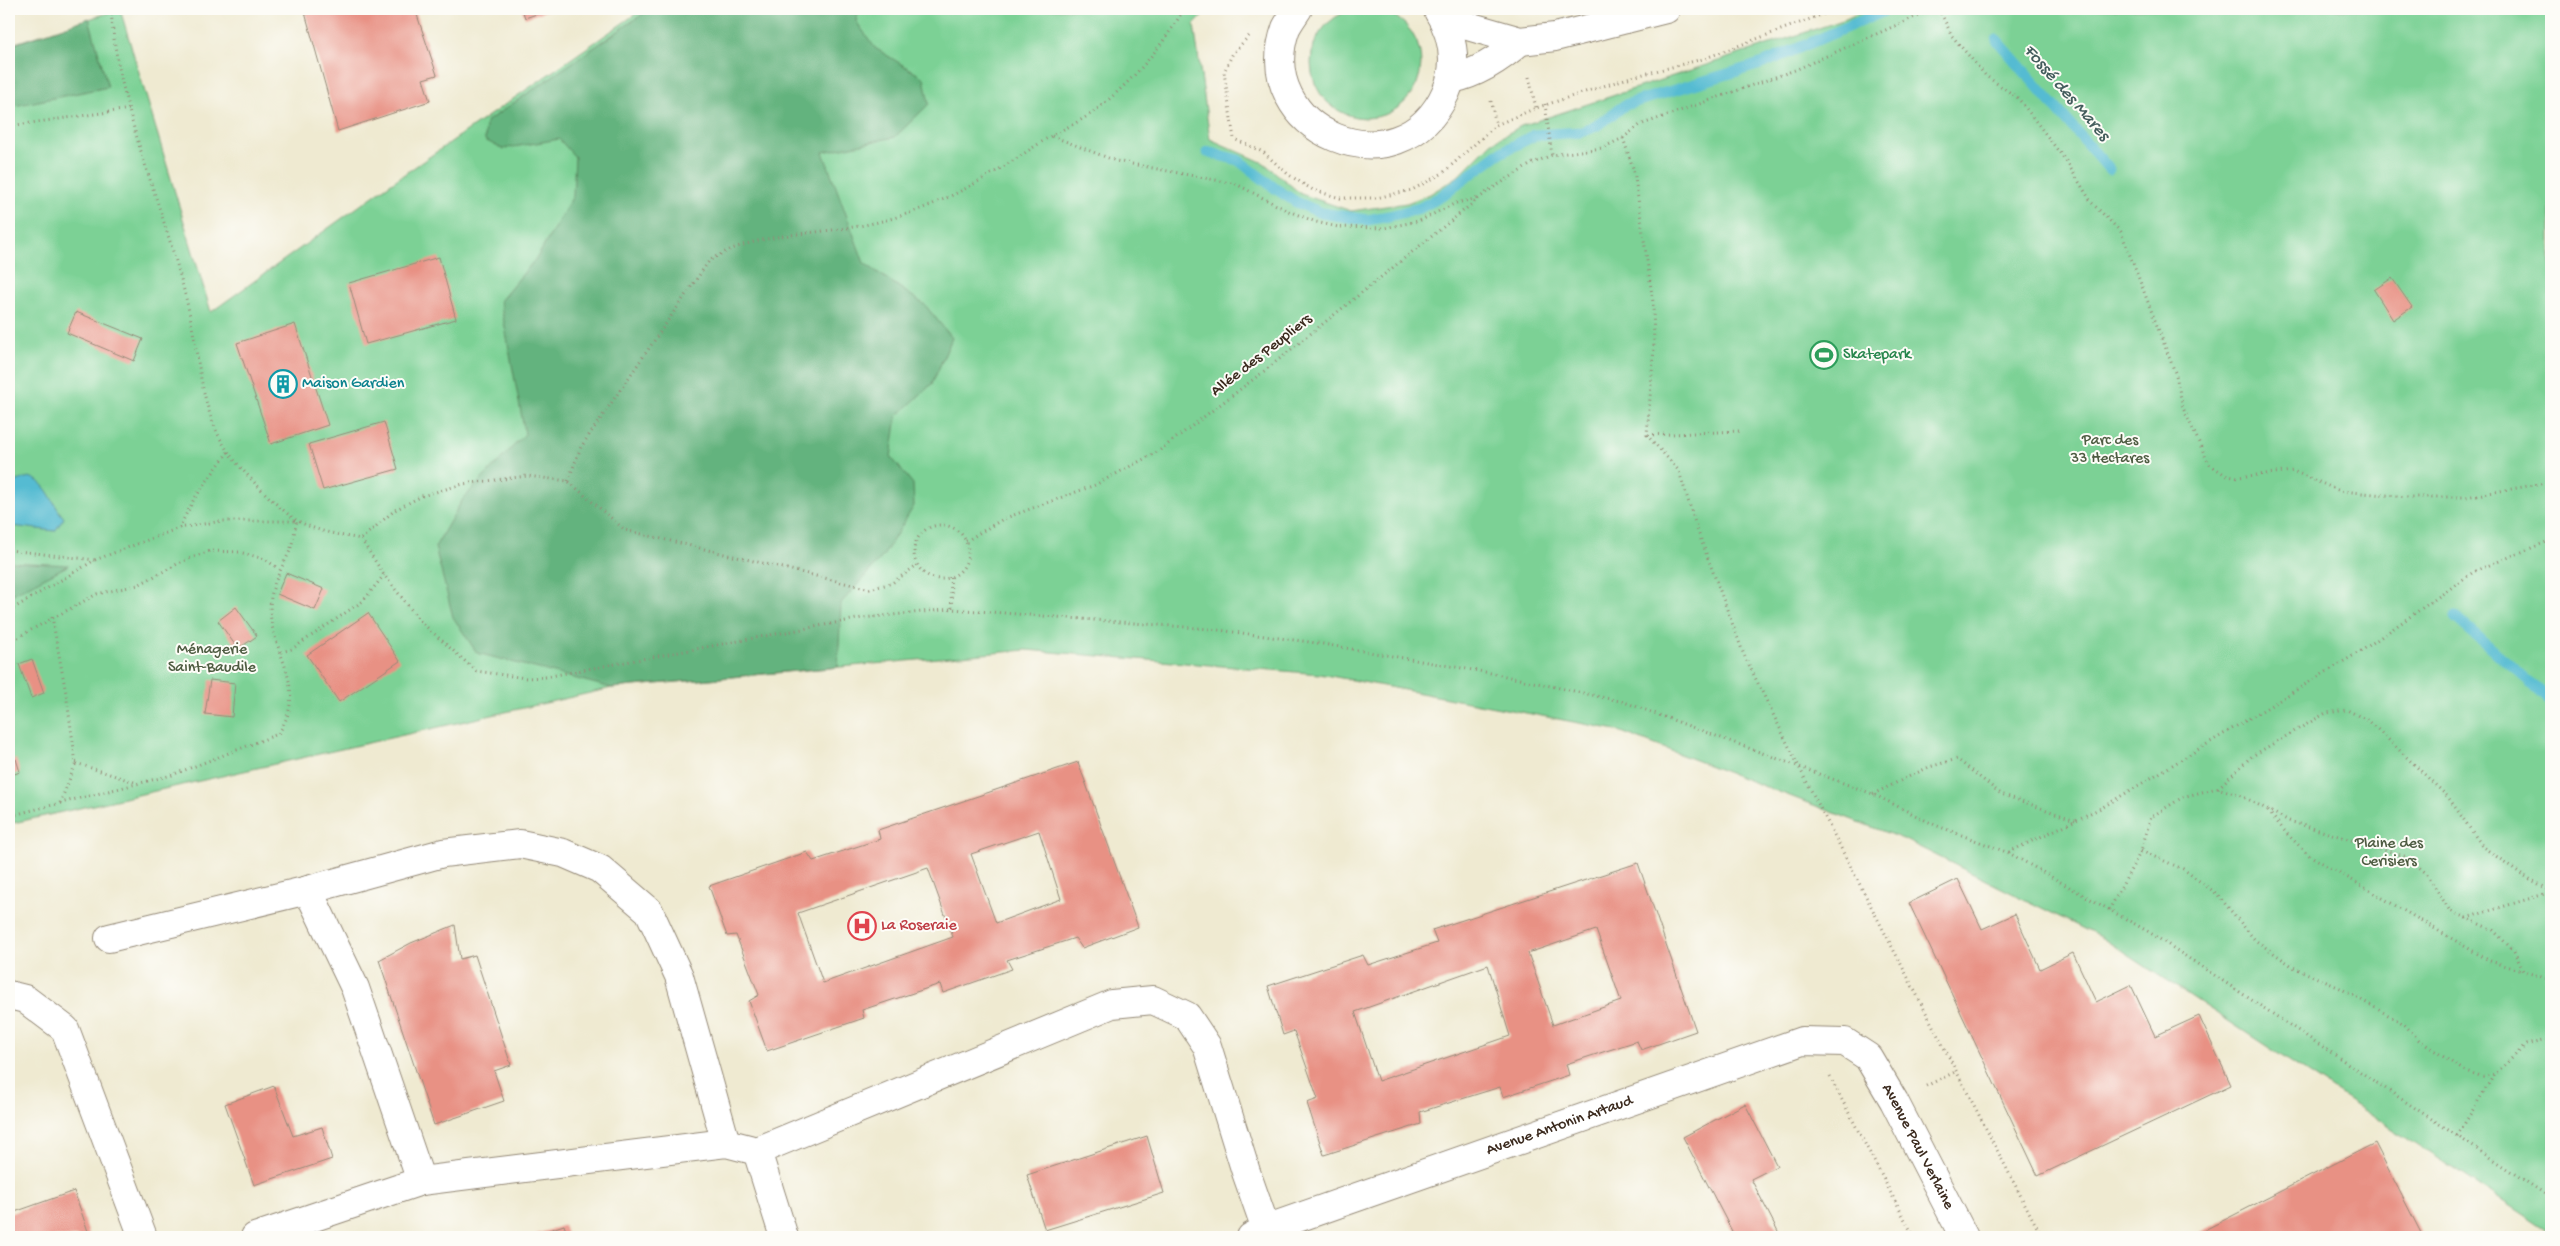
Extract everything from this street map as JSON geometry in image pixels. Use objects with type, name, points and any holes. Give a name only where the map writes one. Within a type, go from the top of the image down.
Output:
[{"type":"street","points":[[1298,9],[1286,28],[1281,55],[1285,83],[1297,109],[1317,129],[1342,142],[1370,145],[1397,140],[1414,131],[1422,126],[1440,105],[1452,79],[1454,51],[1448,30],[1438,11]]},
{"type":"street","points":[[1438,11],[1468,26],[1520,40],[1555,37],[1666,9]]},
{"type":"street","points":[[1452,79],[1467,76],[1496,60],[1520,40]]},
{"type":"street","points":[[109,938],[308,890],[443,853],[520,844],[563,853],[600,868],[649,911],[679,976],[726,1143]]},
{"type":"street","points":[[308,890],[355,988],[422,1181]]},
{"type":"street","points":[[9,995],[26,999],[65,1029],[143,1237]]},
{"type":"street","points":[[255,1237],[422,1181],[726,1143],[757,1150],[1112,1004],[1153,1000],[1187,1016],[1208,1046],[1246,1172],[1258,1233]]},
{"type":"street","name":"Avenue Antonin Artaud","points":[[1258,1233],[1802,1041],[1845,1042],[1868,1057]]},
{"type":"street","name":"Avenue Paul Verlaine","points":[[1868,1057],[1894,1101],[1964,1237]]},
{"type":"street","points":[[757,1150],[784,1237]]},
{"type":"path","points":[[111,9],[116,54],[190,316],[199,371],[209,412],[228,452],[244,473],[297,521],[324,532],[361,539],[384,575],[421,622],[476,672],[526,678],[545,677],[862,618],[952,609],[1211,629],[1317,643],[1486,672],[1624,702],[1873,794],[1935,825],[2008,853],[2149,932],[2551,1198]]},
{"type":"path","points":[[568,481],[581,447],[709,261],[722,252],[737,247],[779,238],[860,226],[935,205],[995,173],[1051,136],[1091,113],[1132,78],[1165,41],[1184,9]]},
{"type":"path","points":[[1496,125],[1546,104],[1628,78],[1703,59],[1838,9]]},
{"type":"path","name":"Allée des Peupliers","points":[[966,542],[1003,519],[1095,485],[1159,451],[1263,372],[1480,197],[1533,163],[1552,154],[1602,148],[1623,138],[1640,125],[1795,70],[1934,9]]},
{"type":"path","points":[[1940,9],[1952,36],[1986,76],[2018,98],[2066,161],[2092,202],[2121,232],[2176,375],[2183,408],[2209,464],[2224,474],[2238,477],[2293,471],[2340,491],[2408,497],[2466,497],[2551,482]]},
{"type":"path","points":[[1546,104],[1552,154]]},
{"type":"path","points":[[9,126],[130,109]]},
{"type":"path","points":[[1051,136],[1116,161],[1236,184],[1286,210],[1316,222],[1338,227],[1384,228],[1419,221],[1456,203],[1480,197]]},
{"type":"path","points":[[1623,138],[1634,171],[1653,302],[1654,348],[1647,435],[1679,471],[1697,529],[1744,655],[1798,765],[2042,1237]]},
{"type":"path","points":[[1647,435],[1740,431]]},
{"type":"path","points":[[180,528],[194,499],[228,452]]},
{"type":"path","points":[[361,539],[395,510],[422,496],[463,484],[527,476],[568,481],[625,530],[861,587],[870,589],[892,583],[918,565]]},
{"type":"path","points":[[9,611],[95,560],[180,528],[222,521],[297,521]]},
{"type":"path","points":[[9,816],[172,775],[278,734],[292,708],[289,676],[271,621],[271,598],[279,569],[288,554],[297,521]]},
{"type":"path","points":[[946,525],[962,534],[966,542],[968,550],[964,566],[950,577],[936,578],[922,572],[914,557],[916,540],[929,528],[946,525]]},
{"type":"path","points":[[2008,853],[2103,807],[2364,649],[2475,571],[2551,541]]},
{"type":"path","points":[[9,550],[95,560]]},
{"type":"path","points":[[9,642],[52,617],[98,594],[138,585],[183,561],[210,551],[239,552],[265,559],[279,569]]},
{"type":"path","points":[[281,652],[292,648],[363,601],[384,575]]},
{"type":"path","points":[[950,577],[952,609]]},
{"type":"path","points":[[52,617],[76,763],[60,803]]},
{"type":"path","points":[[2108,910],[2140,851],[2151,817],[2183,797],[2217,788],[2252,756],[2326,713],[2348,710],[2369,721],[2448,797],[2483,847],[2523,875],[2551,891]]},
{"type":"path","points":[[1873,794],[1930,767],[1958,759],[2001,794],[2076,820]]},
{"type":"path","points":[[76,763],[138,783]]},
{"type":"path","points":[[2217,788],[2238,794],[2289,821],[2319,832],[2407,857],[2426,873],[2450,911],[2493,930],[2514,951],[2523,971]]},
{"type":"path","points":[[2266,809],[2288,836],[2309,855],[2490,961],[2551,980]]},
{"type":"path","points":[[2140,851],[2183,869],[2217,894],[2255,940],[2295,968],[2340,988],[2404,1024],[2419,1040],[2463,1070],[2483,1077],[2494,1074]]},
{"type":"path","points":[[2466,918],[2551,891]]},
{"type":"path","points":[[2457,1136],[2494,1074],[2526,1045],[2551,1039]]},
{"type":"path","points":[[1827,1070],[1914,1237]]},
{"type":"green space","points":[[1366,8],[1387,12],[1405,24],[1417,42],[1421,63],[1417,84],[1405,102],[1387,114],[1366,118],[1345,114],[1327,102],[1315,84],[1311,63],[1315,42],[1327,24],[1345,12]]},
{"type":"green space","name":"Parc des 33 Hectares","points":[[120,9],[211,312],[390,184],[643,9],[1209,9],[1194,25],[1210,139],[1264,163],[1301,194],[1351,211],[1407,203],[1430,194],[1457,177],[1491,143],[1521,126],[1846,19],[1867,9],[2551,9],[2551,1233],[2102,938],[1903,839],[1616,730],[1320,674],[1026,650],[612,688],[9,824],[9,45]]},
{"type":"green space","points":[[650,9],[859,9],[856,21],[875,48],[924,78],[929,104],[895,137],[823,152],[864,263],[925,305],[952,338],[932,384],[897,416],[891,457],[913,484],[914,506],[883,556],[841,603],[838,667],[612,688],[477,653],[453,617],[435,547],[463,499],[525,434],[500,301],[538,256],[573,196],[575,157],[559,139],[502,149],[485,140],[486,122]]},
{"type":"green space","points":[[89,18],[108,87],[9,107],[9,46]]},
{"type":"green space","points":[[9,562],[69,565],[9,596]]},
{"type":"water","points":[[29,477],[45,488],[64,518],[55,531],[11,526],[9,520],[11,483]]},
{"type":"building","points":[[304,9],[415,9],[437,75],[423,79],[430,101],[338,131]]},
{"type":"building","points":[[522,9],[551,9],[525,18]]},
{"type":"building","points":[[439,257],[456,319],[366,344],[349,283]]},
{"type":"building","points":[[2392,278],[2412,307],[2393,320],[2374,290]]},
{"type":"building","points":[[76,312],[143,339],[134,361],[67,333]]},
{"type":"building","name":"Maison Gardien","points":[[295,324],[328,425],[271,444],[237,343]]},
{"type":"building","points":[[384,422],[398,469],[323,490],[309,444]]},
{"type":"building","points":[[286,573],[324,589],[315,610],[277,594]]},
{"type":"building","points":[[236,607],[257,636],[238,649],[218,621]]},
{"type":"building","points":[[368,613],[400,661],[339,702],[307,655]]},
{"type":"building","points":[[32,659],[44,693],[31,698],[19,664]]},
{"type":"building","points":[[210,680],[235,683],[232,717],[205,714]]},
{"type":"building","points":[[16,759],[20,772],[9,776],[9,761]]},
{"type":"building","points":[[1078,762],[1138,927],[1082,948],[1075,938],[1007,960],[1012,969],[943,993],[940,984],[862,1010],[864,1018],[767,1051],[749,1001],[759,995],[736,935],[727,936],[709,886],[807,852],[813,861],[880,839],[878,830]],"holes":[[[1039,831],[1061,899],[996,923],[971,854]],[[928,868],[953,937],[823,983],[798,913]]]},
{"type":"building","points":[[1638,863],[1696,1031],[1641,1050],[1637,1041],[1566,1064],[1569,1075],[1503,1097],[1500,1087],[1420,1112],[1421,1124],[1324,1155],[1307,1103],[1318,1099],[1294,1031],[1283,1035],[1268,986],[1363,955],[1368,965],[1437,943],[1432,930]],"holes":[[[1596,930],[1621,1001],[1553,1025],[1528,953]],[[1488,965],[1510,1036],[1378,1081],[1355,1012]]]},
{"type":"building","points":[[1958,879],[1982,929],[2015,914],[2040,969],[2073,953],[2096,1002],[2131,985],[2155,1036],[2199,1016],[2231,1085],[2038,1176],[1909,903]]},
{"type":"building","points":[[455,925],[460,959],[475,955],[511,1065],[494,1071],[504,1101],[434,1125],[379,960],[411,943]]},
{"type":"building","points":[[274,1086],[293,1136],[322,1127],[332,1159],[254,1185],[225,1104]]},
{"type":"building","points":[[1745,1104],[1777,1166],[1751,1179],[1781,1237],[1735,1237],[1683,1137]]},
{"type":"building","points":[[1147,1136],[1164,1193],[1045,1230],[1027,1175]]},
{"type":"building","points":[[2375,1143],[2421,1233],[2412,1237],[2191,1237]]},
{"type":"building","points":[[74,1191],[90,1237],[9,1237],[9,1214]]},
{"type":"building","points":[[564,1225],[568,1237],[528,1237]]},
{"type":"waterway","points":[[1207,152],[1238,160],[1296,202],[1322,213],[1367,220],[1389,216],[1420,208],[1440,197],[1498,154],[1535,135],[1582,132],[1596,126],[1625,105],[1764,63],[1889,9]]},
{"type":"waterway","name":"Fossé des Mares","points":[[1997,40],[2109,169]]},
{"type":"waterway","name":"Fossé des Mares","points":[[2455,617],[2551,701]]},
{"type":"place","name":"Skatepark","points":[[1824,355]]},
{"type":"place","name":"Maison Gardien","points":[[283,384]]},
{"type":"place","name":"La Roseraie","points":[[862,926]]},
{"type":"park label","name":"Ménagerie Saint-Baudile","points":[[212,659]]},
{"type":"park label","name":"Plaine des Cerisiers","points":[[2389,853]]}]
